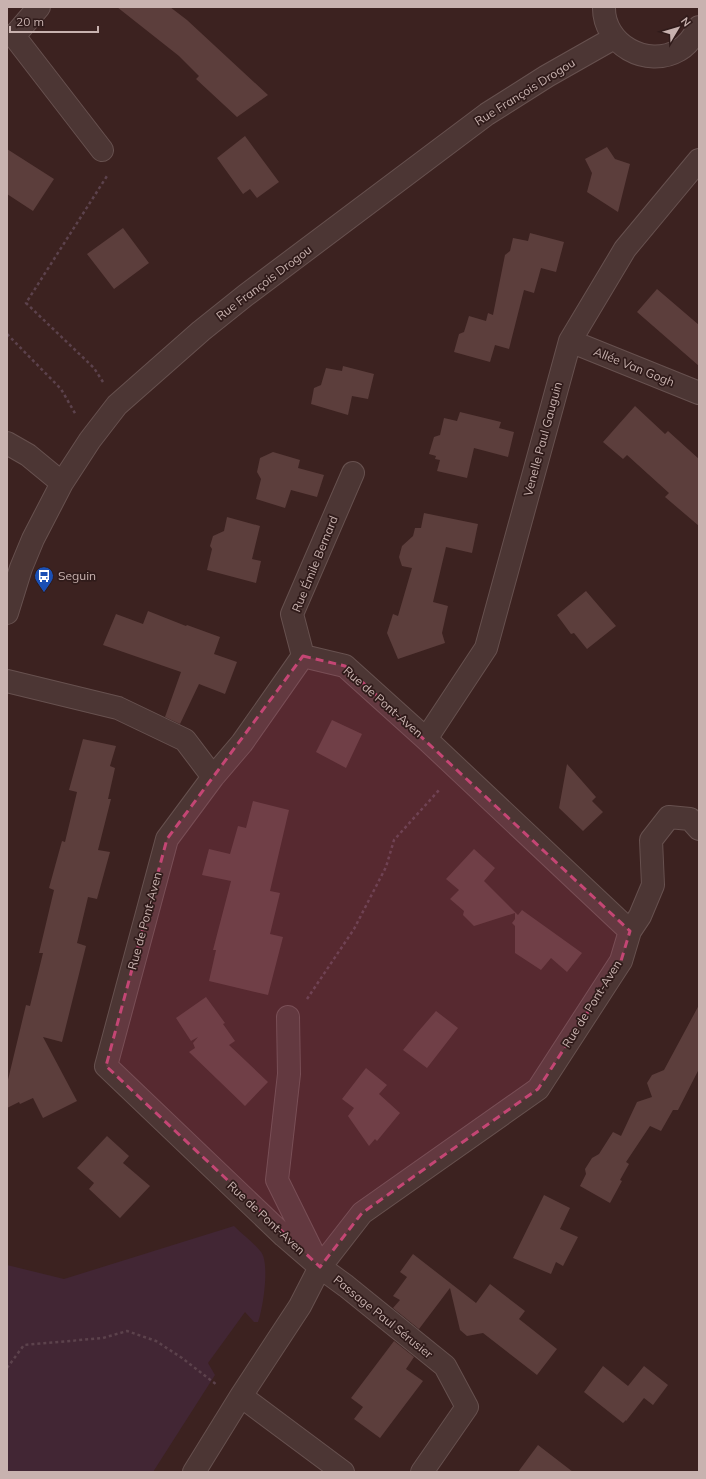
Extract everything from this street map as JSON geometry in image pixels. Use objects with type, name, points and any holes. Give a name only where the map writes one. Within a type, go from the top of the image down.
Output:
[{"type":"street","points":[[39,7],[10,33],[102,150]]},
{"type":"street","points":[[604,7],[604,17],[614,38],[627,50],[644,56],[662,56],[679,50],[697,37]]},
{"type":"street","name":"Rue François Drogou","points":[[7,613],[21,568],[33,539],[62,483],[90,440],[117,405],[201,331],[246,295],[487,114],[547,76],[614,38]]},
{"type":"street","name":"Venelle Paul Gauguin","points":[[426,739],[486,648],[570,341],[625,249],[699,160]]},
{"type":"street","name":"Allée Van Gogh","points":[[570,341],[699,393]]},
{"type":"street","points":[[7,443],[28,456],[62,483]]},
{"type":"street","name":"Rue Émile Bernard","points":[[303,656],[292,614],[353,473]]},
{"type":"street","name":"Rue de Pont-Aven","points":[[194,1472],[239,1398],[300,1306],[320,1267],[362,1213],[538,1089],[621,961],[630,931],[426,739],[345,666],[303,656],[242,743],[213,777],[167,839],[106,1066],[284,1236],[320,1267]]},
{"type":"street","points":[[7,681],[118,708],[185,740],[213,777]]},
{"type":"street","points":[[630,931],[640,916],[653,885],[652,840],[669,818],[690,819],[699,829]]},
{"type":"street","points":[[288,1021],[289,1074],[277,1180],[320,1267]]},
{"type":"street","name":"Passage Paul Sérusier","points":[[320,1267],[346,1286],[445,1366],[467,1407],[422,1472]]},
{"type":"street","points":[[239,1398],[343,1472]]},
{"type":"path","points":[[102,150],[112,167],[26,303],[94,368],[117,405]]},
{"type":"path","points":[[7,334],[62,389],[90,440]]},
{"type":"path","points":[[288,1021],[319,982],[354,930],[386,867],[394,840],[457,769]]},
{"type":"path","points":[[7,1368],[24,1345],[103,1338],[127,1331],[156,1341],[239,1398]]},
{"type":"highlighted area","points":[[303,656],[345,666],[630,931],[621,961],[538,1089],[362,1213],[320,1267],[106,1066],[167,839]]},
{"type":"shaded area","points":[[234,1226],[252,1242],[264,1258],[265,1286],[258,1322],[254,1322],[245,1312],[208,1363],[215,1375],[153,1472],[7,1472],[7,1265],[64,1279]]},
{"type":"building","points":[[117,7],[170,7],[187,20],[268,95],[237,117],[196,79],[199,76],[179,56]]},
{"type":"building","points":[[245,136],[279,182],[257,198],[250,189],[243,194],[217,158]]},
{"type":"building","points":[[607,147],[615,159],[630,164],[618,212],[587,192],[592,173],[585,159]]},
{"type":"building","points":[[7,149],[54,179],[33,211],[7,194]]},
{"type":"building","points":[[123,228],[149,263],[114,289],[87,254]]},
{"type":"building","points":[[530,233],[564,242],[556,272],[541,268],[534,293],[524,290],[509,349],[495,345],[490,362],[454,352],[459,334],[464,332],[469,316],[486,321],[488,313],[493,315],[505,255],[510,251],[513,238],[528,241]]},
{"type":"building","points":[[657,289],[699,325],[699,366],[637,312]]},
{"type":"building","points":[[343,366],[374,374],[368,399],[352,396],[348,415],[311,404],[314,388],[321,385],[326,368],[342,371]]},
{"type":"building","points":[[635,406],[665,434],[668,431],[699,459],[699,526],[665,497],[669,493],[627,455],[623,459],[603,442]]},
{"type":"building","points":[[460,412],[501,422],[499,428],[514,432],[508,457],[474,448],[467,478],[437,471],[440,460],[435,459],[436,456],[429,454],[434,437],[440,435],[444,418],[457,421]]},
{"type":"building","points":[[273,452],[300,460],[298,468],[324,475],[317,497],[291,490],[285,508],[256,499],[261,479],[257,472],[260,458]]},
{"type":"building","points":[[424,513],[478,524],[472,553],[446,547],[433,602],[448,606],[442,633],[445,643],[398,659],[387,633],[393,614],[398,616],[412,568],[402,566],[399,557],[402,546],[413,536],[415,528],[421,528]]},
{"type":"building","points":[[227,517],[260,526],[252,559],[261,561],[256,583],[207,570],[212,549],[210,546],[213,536],[224,531]]},
{"type":"building","points":[[586,591],[616,626],[587,649],[574,633],[571,634],[557,615]]},
{"type":"building","points":[[148,611],[186,626],[187,625],[220,637],[214,654],[237,662],[225,694],[199,684],[180,724],[165,717],[181,672],[103,645],[116,614],[143,624]]},
{"type":"building","points":[[332,720],[362,734],[346,768],[316,752]]},
{"type":"building","points":[[83,739],[116,746],[110,766],[115,768],[108,799],[111,799],[98,850],[110,852],[97,899],[88,897],[77,943],[86,946],[62,1042],[43,1037],[77,1101],[43,1118],[33,1098],[20,1104],[19,1102],[7,1108],[7,1084],[26,1005],[30,1006],[43,953],[39,953],[54,890],[49,888],[62,841],[65,842],[77,792],[69,790]]},
{"type":"building","points":[[567,764],[596,797],[592,801],[603,812],[583,831],[559,808]]},
{"type":"building","points":[[253,801],[289,810],[270,891],[280,893],[270,934],[283,937],[268,995],[209,981],[216,950],[213,950],[231,881],[202,875],[209,849],[230,854],[238,826],[246,828]]},
{"type":"building","points":[[474,849],[495,868],[484,881],[518,915],[522,910],[582,953],[567,972],[551,958],[541,970],[515,953],[515,926],[512,923],[515,919],[515,913],[474,926],[463,915],[464,911],[450,899],[459,890],[446,879]]},
{"type":"building","points":[[206,997],[225,1023],[223,1024],[235,1041],[229,1045],[268,1082],[245,1106],[189,1052],[195,1048],[193,1043],[198,1037],[191,1041],[176,1018]]},
{"type":"building","points":[[699,1005],[699,1069],[678,1110],[673,1110],[661,1131],[650,1126],[626,1162],[629,1164],[610,1203],[580,1186],[586,1174],[585,1169],[592,1158],[599,1154],[613,1132],[621,1136],[637,1102],[652,1097],[647,1083],[652,1075],[664,1070]]},
{"type":"building","points":[[436,1011],[458,1028],[427,1068],[403,1050]]},
{"type":"building","points":[[366,1068],[387,1085],[379,1094],[400,1113],[377,1141],[375,1139],[369,1146],[348,1116],[354,1108],[342,1099]]},
{"type":"building","points":[[107,1136],[129,1156],[123,1163],[150,1186],[120,1218],[89,1189],[94,1183],[77,1168]]},
{"type":"building","points":[[544,1195],[570,1208],[560,1229],[578,1237],[563,1266],[556,1262],[551,1274],[513,1258]]},
{"type":"building","points":[[413,1254],[476,1303],[490,1284],[525,1311],[519,1319],[557,1349],[537,1375],[483,1333],[467,1336],[460,1330],[450,1288],[419,1329],[393,1308],[400,1300],[393,1296],[407,1277],[400,1272]]},
{"type":"building","points":[[394,1341],[414,1357],[406,1369],[423,1381],[380,1438],[354,1419],[363,1407],[351,1398]]},
{"type":"building","points":[[603,1366],[628,1386],[644,1366],[668,1385],[653,1405],[644,1398],[623,1423],[584,1392]]},
{"type":"building","points":[[538,1445],[573,1472],[518,1472]]},
{"type":"place","name":"Seguin","points":[[44,593]]}]
